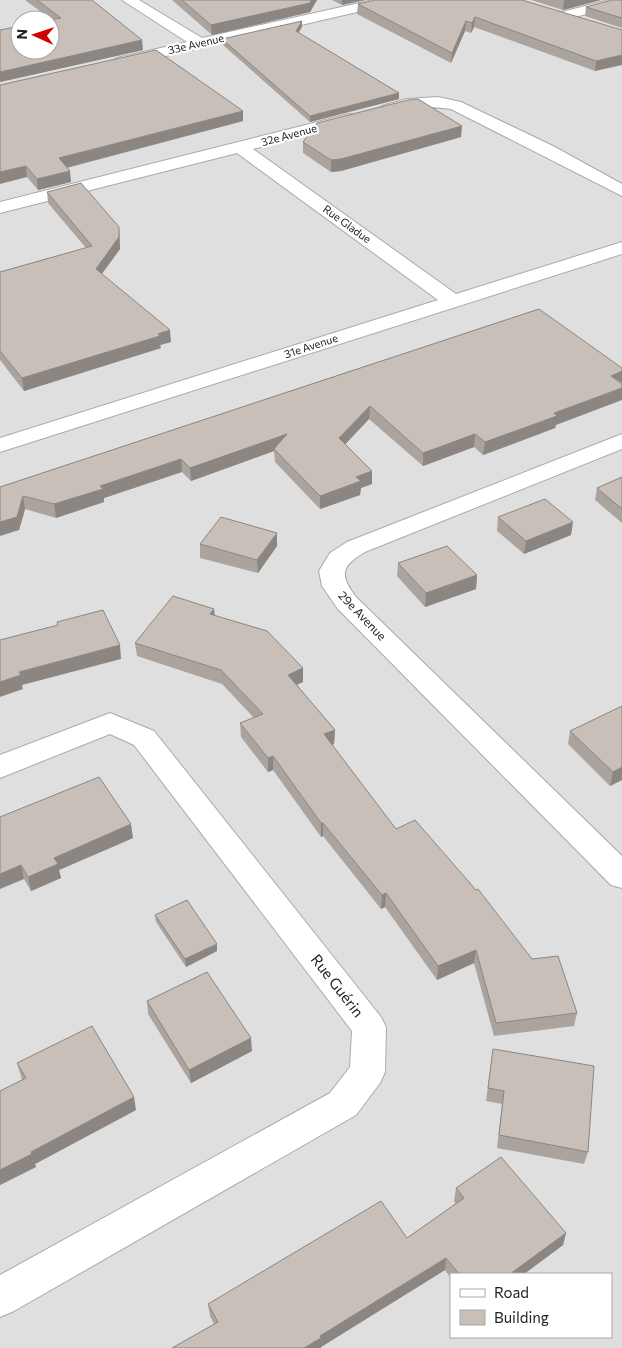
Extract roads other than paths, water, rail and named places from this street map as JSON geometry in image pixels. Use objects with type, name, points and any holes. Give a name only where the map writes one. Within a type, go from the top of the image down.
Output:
[{"type":"street","points":[[129,0],[199,43]]},
{"type":"street","name":"33e Avenue","points":[[104,65],[392,0]]},
{"type":"street","points":[[563,16],[622,1]]},
{"type":"street","name":"32e Avenue","points":[[0,208],[241,148],[407,104],[438,102],[455,105],[547,150],[622,191]]},
{"type":"street","name":"Rue Gladue","points":[[241,148],[453,301]]},
{"type":"street","name":"31e Avenue","points":[[0,445],[622,248]]},
{"type":"street","name":"29e Avenue","points":[[618,865],[347,603],[339,594],[331,576],[331,568],[336,560],[356,547],[622,441]]},
{"type":"street","name":"Rue Guérin","points":[[0,767],[110,723],[144,738],[369,1027],[367,1072],[343,1104],[0,1297]]}]
